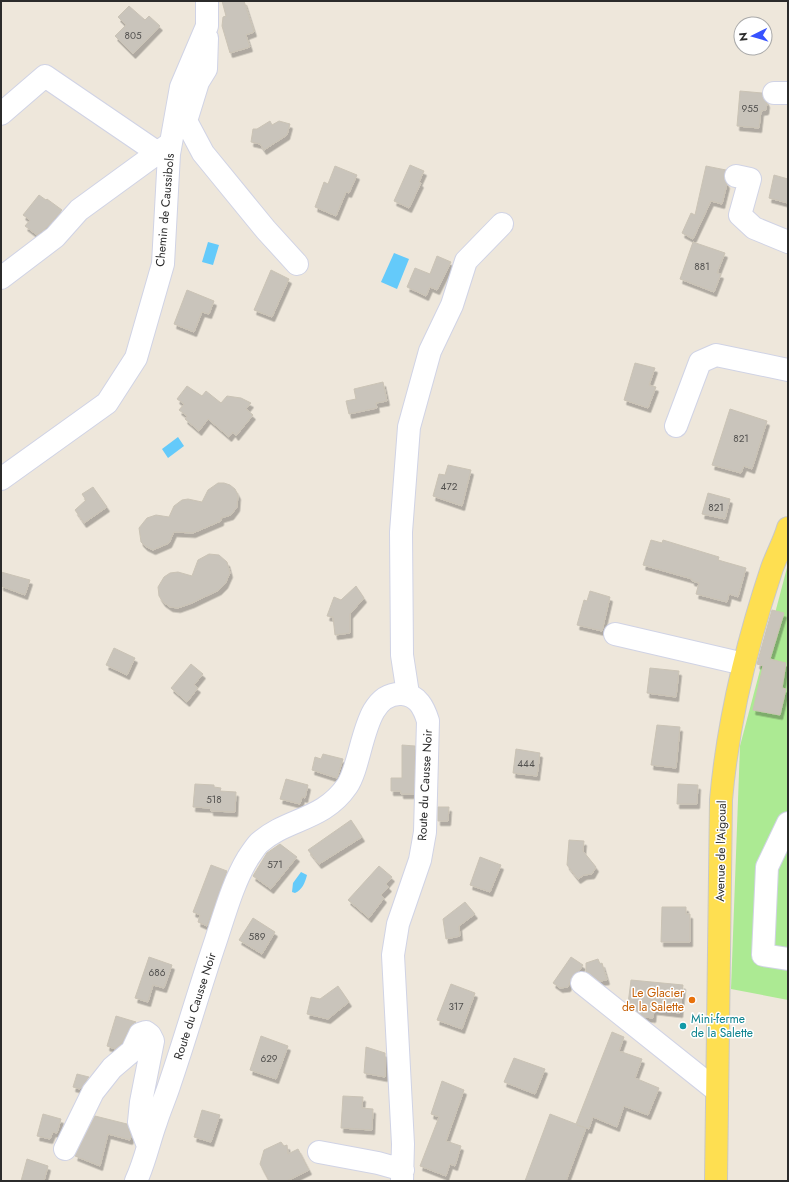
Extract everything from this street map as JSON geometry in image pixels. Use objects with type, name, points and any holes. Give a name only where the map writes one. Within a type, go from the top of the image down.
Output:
[{"type":"main road","name":"Avenue de l'Aigoual","points":[[716,1181],[721,800],[727,746],[744,664],[772,569],[788,529]]},
{"type":"street","name":"Chemin de Caussibols","points":[[1,479],[107,403],[136,358],[163,264],[169,154],[164,148],[182,87],[208,26],[207,1]]},
{"type":"street","points":[[208,26],[206,69],[198,82],[186,121],[208,159],[260,224],[297,264]]},
{"type":"street","points":[[1,114],[46,76],[164,148],[79,210],[55,238],[1,278]]},
{"type":"street","points":[[736,176],[750,180],[740,215],[754,228],[788,242]]},
{"type":"street","points":[[408,694],[402,655],[402,532],[409,427],[430,351],[452,305],[466,261],[502,224]]},
{"type":"street","points":[[676,426],[700,362],[716,355],[788,370]]},
{"type":"street","points":[[615,634],[744,664]]},
{"type":"street","name":"Route du Causse Noir","points":[[136,1181],[232,892],[247,860],[258,844],[274,834],[322,812],[338,799],[348,785],[355,769],[374,710],[383,698],[394,693],[408,694],[418,700],[425,710],[428,721],[425,832],[420,860],[398,924],[393,956],[391,1174]]},
{"type":"street","points":[[788,823],[767,867],[763,955],[788,959]]},
{"type":"street","points":[[582,983],[716,1090]]},
{"type":"street","points":[[65,1149],[93,1092],[112,1068],[132,1051],[140,1034],[146,1032],[150,1035],[153,1041],[140,1102],[139,1122],[148,1146]]},
{"type":"street","points":[[319,1152],[391,1174]]},
{"type":"green space","points":[[788,564],[788,1000],[731,989],[740,746]]},
{"type":"water","points":[[208,242],[219,245],[213,265],[202,262]]},
{"type":"water","points":[[394,253],[409,259],[397,289],[381,282]]},
{"type":"water","points":[[178,437],[184,446],[168,458],[162,449]]},
{"type":"water","points":[[301,872],[307,875],[304,883],[297,892],[292,892],[293,883]]},
{"type":"building","points":[[222,1],[244,1],[254,32],[246,35],[250,47],[230,53],[222,26],[223,17],[226,16]]},
{"type":"building","points":[[129,6],[145,20],[149,16],[160,26],[133,54],[115,36],[126,25],[118,17]]},
{"type":"building","points":[[740,91],[762,93],[767,103],[766,110],[761,111],[759,128],[737,126]]},
{"type":"building","points":[[270,121],[272,125],[279,121],[290,124],[287,135],[264,150],[260,144],[251,142],[253,129],[257,129]]},
{"type":"building","points":[[410,165],[424,171],[419,182],[421,183],[409,208],[394,201]]},
{"type":"building","points":[[335,166],[357,175],[349,193],[346,192],[336,216],[315,207],[324,182],[328,184]]},
{"type":"building","points":[[706,166],[726,170],[724,179],[727,184],[722,204],[711,201],[693,239],[682,233],[691,213],[695,215]]},
{"type":"building","points":[[774,175],[788,179],[788,203],[769,198]]},
{"type":"building","points":[[39,195],[62,210],[46,228],[37,235],[25,226],[30,220],[23,215]]},
{"type":"building","points":[[693,242],[725,253],[717,273],[721,274],[714,292],[680,279]]},
{"type":"building","points":[[437,256],[451,262],[437,290],[430,287],[426,296],[407,287],[415,268],[430,274]]},
{"type":"building","points":[[271,270],[289,279],[272,317],[254,310]]},
{"type":"building","points":[[187,290],[214,301],[209,314],[202,312],[194,332],[174,324]]},
{"type":"building","points":[[635,363],[655,368],[649,385],[656,387],[648,408],[624,400]]},
{"type":"building","points":[[383,382],[387,401],[376,403],[377,408],[349,414],[346,401],[356,399],[354,389]]},
{"type":"building","points":[[187,386],[202,396],[206,391],[221,403],[227,396],[241,398],[251,403],[246,409],[253,415],[236,436],[233,432],[229,437],[208,419],[199,431],[185,419],[187,416],[179,410],[184,404],[177,399]]},
{"type":"building","points":[[730,409],[767,421],[752,469],[744,466],[741,473],[712,465]]},
{"type":"building","points":[[448,465],[471,470],[462,506],[433,496],[439,474],[445,475]]},
{"type":"building","points":[[218,483],[230,485],[235,489],[238,495],[237,507],[231,515],[221,518],[221,521],[193,533],[174,532],[169,543],[153,550],[141,542],[139,528],[147,518],[156,515],[169,517],[174,506],[182,500],[188,499],[202,502],[208,490]]},
{"type":"building","points":[[93,487],[107,507],[84,523],[75,510],[86,500],[82,494]]},
{"type":"building","points":[[708,493],[730,499],[725,519],[702,514]]},
{"type":"building","points":[[651,540],[662,543],[663,540],[719,557],[718,560],[746,568],[738,597],[729,594],[727,602],[696,594],[699,583],[692,581],[692,579],[643,565]]},
{"type":"building","points":[[209,554],[219,555],[227,562],[230,573],[225,584],[219,590],[178,608],[170,607],[163,602],[159,596],[158,587],[164,577],[170,573],[178,572],[192,576],[198,560]]},
{"type":"building","points":[[1,572],[30,580],[25,595],[1,586]]},
{"type":"building","points":[[356,586],[364,598],[350,614],[350,633],[335,635],[333,617],[327,616],[334,597],[341,600]]},
{"type":"building","points":[[590,591],[610,597],[602,631],[577,625],[584,600],[587,601]]},
{"type":"building","points":[[772,610],[784,613],[770,659],[786,663],[782,688],[786,689],[780,715],[753,710],[763,666],[757,664]]},
{"type":"building","points":[[114,648],[135,658],[127,675],[106,665]]},
{"type":"building","points":[[191,664],[203,674],[194,685],[198,688],[187,702],[171,688]]},
{"type":"building","points":[[650,668],[679,671],[676,697],[647,693]]},
{"type":"building","points":[[657,725],[680,727],[676,768],[651,765]]},
{"type":"building","points":[[402,745],[415,746],[414,794],[401,794],[401,791],[391,791],[391,778],[402,778]]},
{"type":"building","points":[[516,749],[540,753],[537,776],[513,773]]},
{"type":"building","points":[[323,754],[343,759],[337,778],[312,770],[315,757],[321,759]]},
{"type":"building","points":[[286,779],[308,785],[305,798],[302,797],[300,804],[280,799]]},
{"type":"building","points":[[195,784],[214,785],[214,787],[221,788],[220,791],[236,792],[235,812],[211,811],[211,808],[193,807]]},
{"type":"building","points":[[678,784],[698,785],[697,804],[677,804]]},
{"type":"building","points":[[438,807],[449,807],[448,821],[438,821]]},
{"type":"building","points":[[351,820],[362,837],[319,864],[308,850]]},
{"type":"building","points":[[569,840],[584,841],[583,851],[596,867],[592,874],[584,875],[578,879],[567,865]]},
{"type":"building","points":[[280,844],[297,857],[271,889],[253,876],[267,853]]},
{"type":"building","points":[[480,857],[501,865],[490,892],[470,885]]},
{"type":"building","points":[[211,865],[227,871],[207,926],[198,922],[200,915],[193,912]]},
{"type":"building","points":[[379,866],[392,877],[386,884],[389,887],[381,895],[384,898],[369,918],[348,900]]},
{"type":"building","points":[[465,902],[475,914],[459,926],[460,936],[446,939],[443,919]]},
{"type":"building","points":[[662,907],[686,907],[686,914],[690,914],[690,942],[661,942]]},
{"type":"building","points":[[253,918],[275,932],[262,954],[239,940]]},
{"type":"building","points":[[149,957],[172,965],[164,988],[153,985],[148,1002],[135,998]]},
{"type":"building","points":[[571,957],[583,965],[579,971],[572,976],[568,987],[560,988],[553,983]]},
{"type":"building","points":[[598,959],[600,964],[602,963],[607,980],[600,981],[586,972],[586,963]]},
{"type":"building","points":[[631,980],[683,985],[680,1013],[654,1010],[653,1018],[645,1017],[628,1004]]},
{"type":"building","points":[[451,984],[475,993],[462,1029],[437,1020]]},
{"type":"building","points":[[338,986],[349,1002],[328,1019],[307,1014],[311,997],[320,999]]},
{"type":"building","points":[[116,1016],[136,1022],[131,1025],[122,1043],[115,1049],[107,1046]]},
{"type":"building","points":[[612,1032],[624,1037],[619,1051],[642,1059],[635,1078],[659,1088],[648,1115],[624,1106],[617,1127],[593,1117],[589,1129],[586,1128],[566,1181],[525,1181],[550,1114],[576,1124]]},
{"type":"building","points":[[261,1036],[288,1046],[276,1079],[250,1070]]},
{"type":"building","points":[[366,1047],[385,1053],[385,1077],[364,1073]]},
{"type":"building","points":[[514,1058],[545,1069],[535,1094],[504,1082]]},
{"type":"building","points":[[77,1074],[89,1077],[80,1089],[73,1087]]},
{"type":"building","points":[[442,1081],[464,1090],[446,1141],[461,1146],[455,1166],[450,1164],[446,1176],[420,1166],[439,1117],[431,1114]]},
{"type":"building","points":[[343,1096],[363,1097],[362,1108],[373,1109],[372,1130],[341,1128]]},
{"type":"building","points":[[202,1110],[220,1115],[211,1142],[194,1137]]},
{"type":"building","points":[[43,1114],[61,1119],[57,1133],[53,1132],[50,1139],[37,1136]]},
{"type":"building","points":[[95,1116],[127,1124],[131,1137],[130,1140],[108,1134],[100,1166],[75,1156]]},
{"type":"building","points":[[281,1142],[284,1146],[287,1145],[288,1154],[298,1149],[309,1170],[287,1181],[269,1181],[260,1164],[264,1150]]},
{"type":"building","points":[[27,1159],[48,1166],[44,1181],[21,1181]]},
{"type":"place","name":"Le Glacier de la Salette","points":[[692,1000]]},
{"type":"place","name":"Mini-ferme de la Salette","points":[[683,1026]]}]
